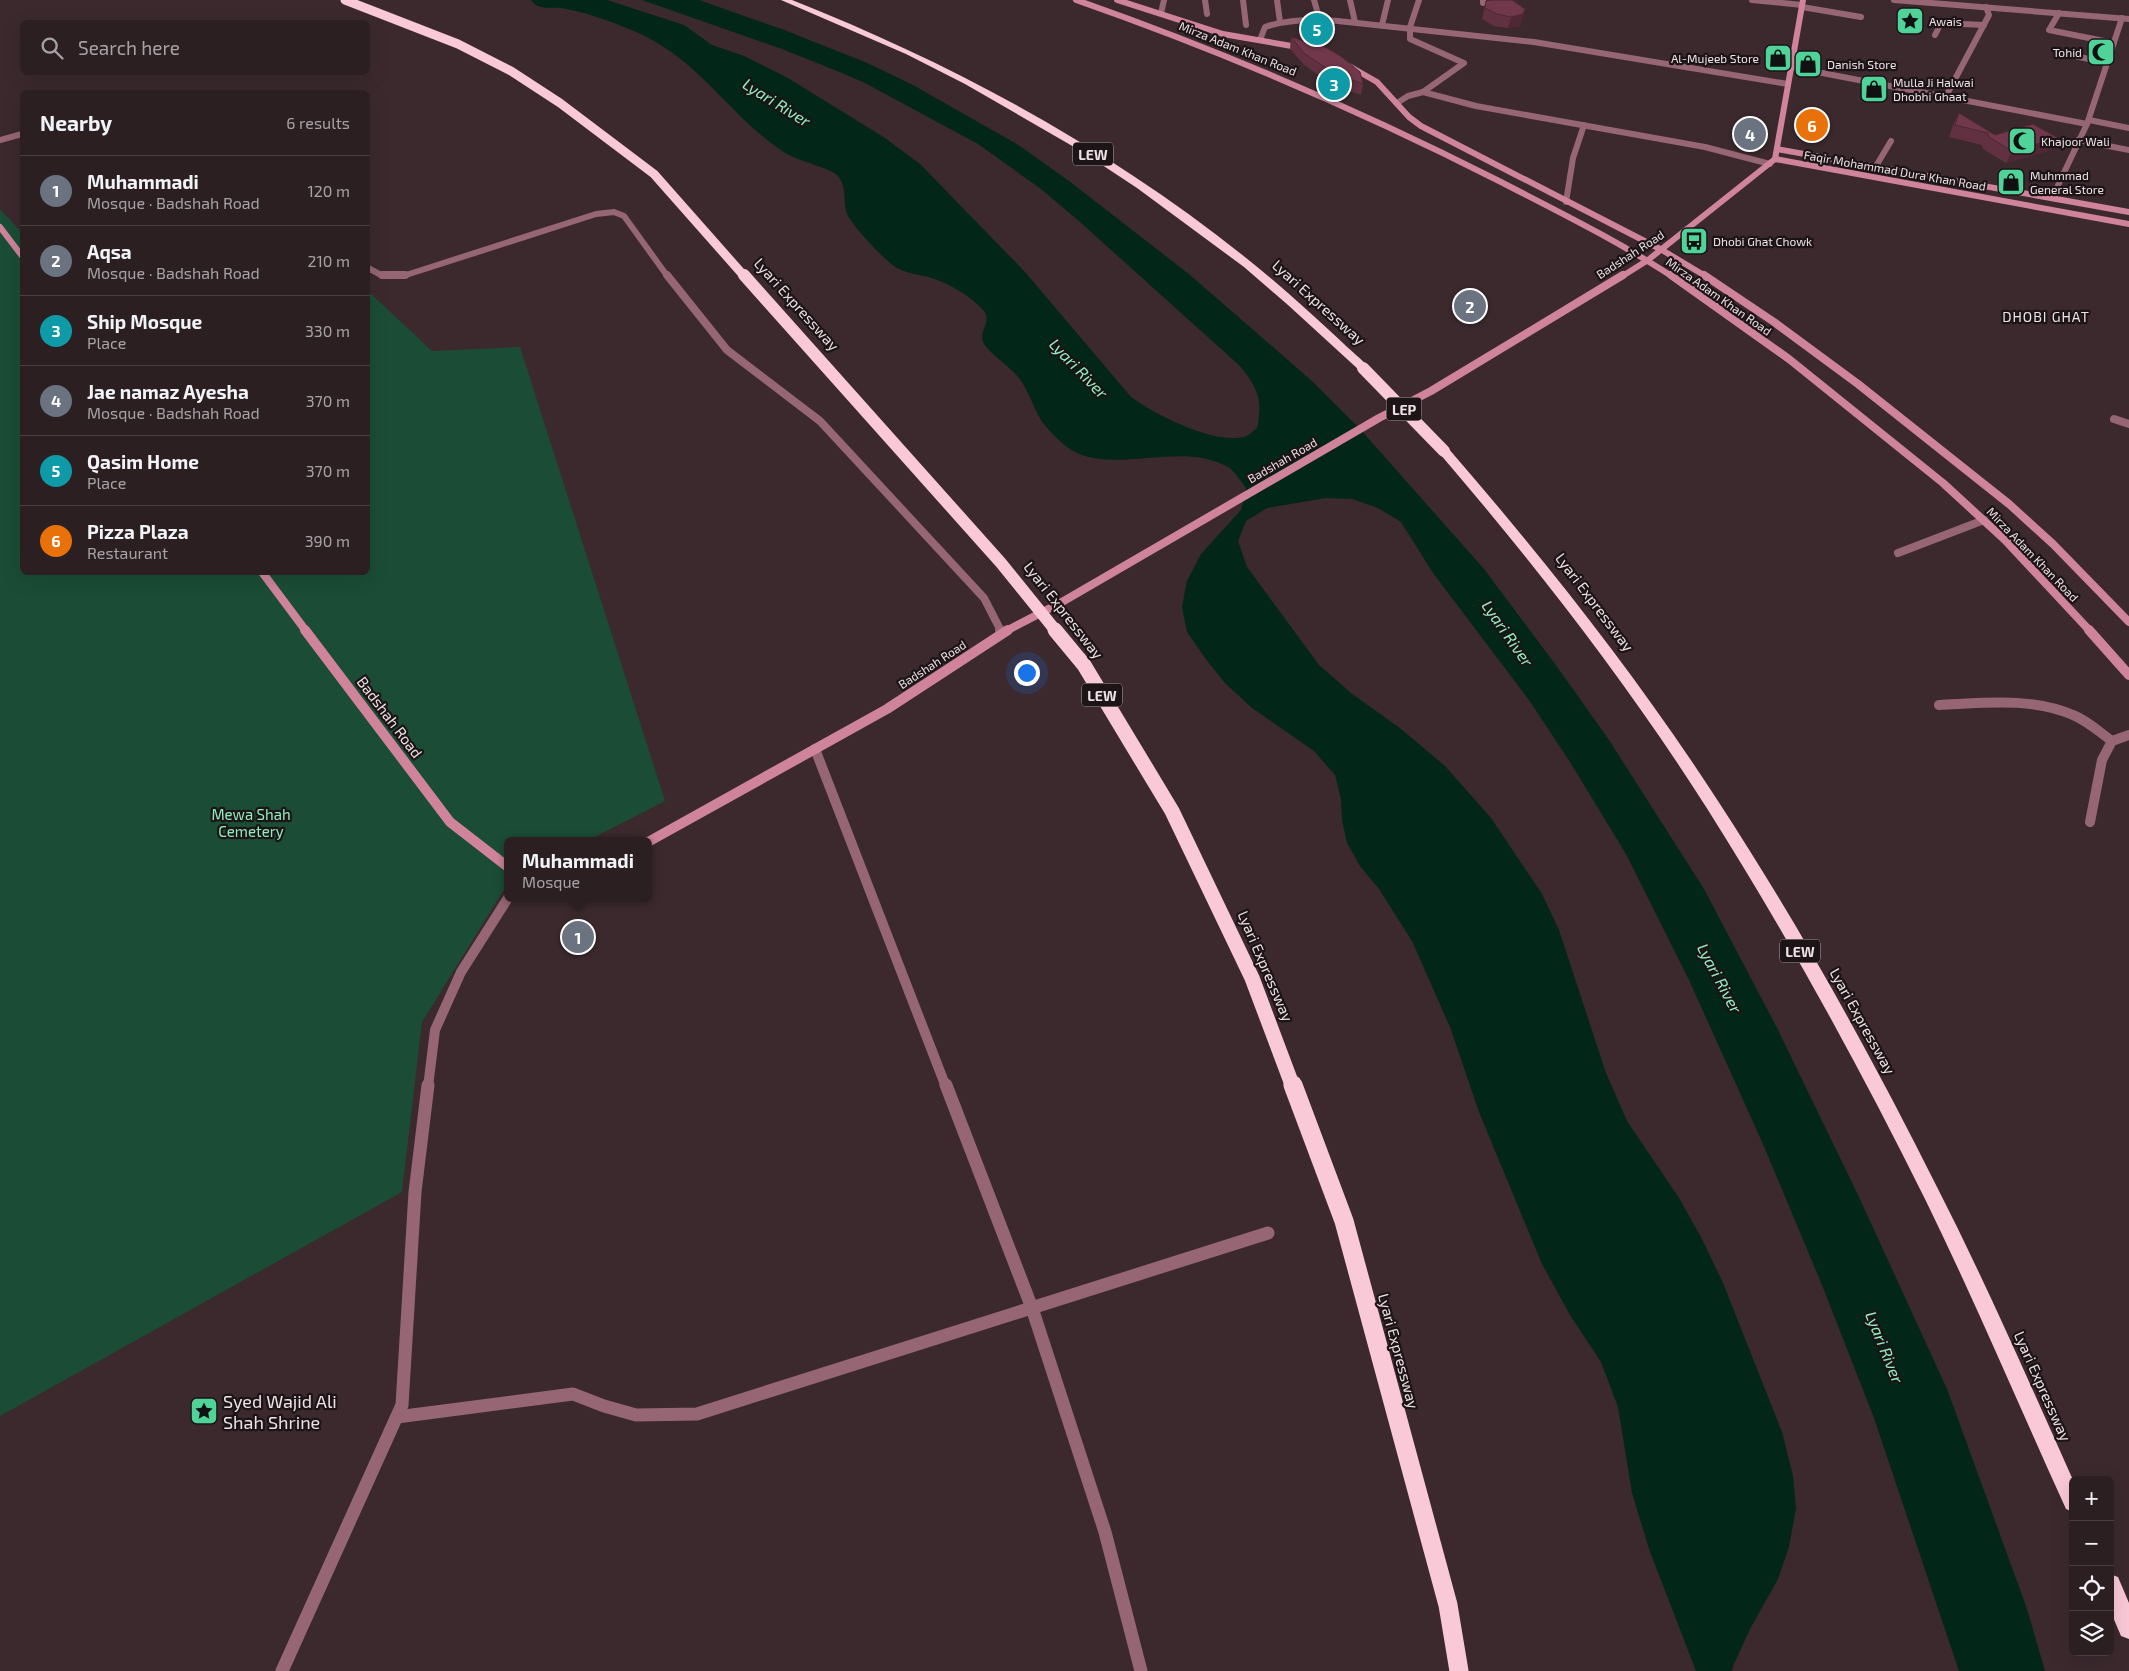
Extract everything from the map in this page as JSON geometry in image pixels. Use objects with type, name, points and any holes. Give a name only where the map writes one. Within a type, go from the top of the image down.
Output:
[{"type":"highway","name":"Lyari Expressway","points":[[345,0],[460,44],[516,75],[592,123],[654,174],[1001,563],[1084,665],[1172,811],[1252,978],[1344,1221],[1448,1605],[1459,1671]]},
{"type":"highway","name":"Lyari Expressway","points":[[785,0],[859,30],[945,70],[1022,111],[1097,157],[1166,203],[1250,266],[1363,368],[1444,451],[1528,547],[1617,664],[1664,732],[1764,889],[1818,981],[1930,1192],[1989,1315],[2069,1493]]},
{"type":"highway","points":[[2114,1594],[2129,1628]]},
{"type":"main road","name":"Mirza Adam Khan Road","points":[[1076,0],[1202,44],[1365,115],[1438,149],[1576,220],[1648,260],[1736,320],[1834,394],[1934,475],[1984,520],[2047,582],[2129,675]]},
{"type":"main road","name":"Mirza Adam Khan Road","points":[[1118,0],[1207,29],[1284,43],[1309,50]]},
{"type":"main road","points":[[1772,162],[1777,148],[1802,4]]},
{"type":"main road","name":"Mirza Adam Khan Road","points":[[1340,61],[1377,82],[1409,117],[1422,126],[1662,250],[1719,284],[1774,322],[1978,477],[2053,544],[2129,622]]},
{"type":"main road","name":"Faqir Mohammad Dura Khan Road","points":[[1777,148],[2129,212]]},
{"type":"main road","name":"Badshah Road","points":[[652,840],[887,709],[1002,633],[1062,602],[1379,418],[1431,391],[1648,260],[1772,162]]},
{"type":"main road","name":"Faqir Mohammad Dura Khan Road","points":[[1772,162],[2129,224]]},
{"type":"main road","points":[[0,227],[20,253]]},
{"type":"main road","name":"Badshah Road","points":[[264,575],[450,822],[504,864]]},
{"type":"street","points":[[1161,13],[1164,0]]},
{"type":"street","points":[[1206,0],[1207,14]]},
{"type":"street","points":[[1243,0],[1246,25]]},
{"type":"street","points":[[1277,0],[1280,22]]},
{"type":"street","points":[[1314,0],[1320,21]]},
{"type":"street","points":[[1350,0],[1355,22]]},
{"type":"street","points":[[1382,25],[1388,0]]},
{"type":"street","points":[[1397,103],[1408,96],[1422,92],[1464,62],[1410,39],[1410,27],[1419,0]]},
{"type":"street","points":[[1752,0],[1802,4],[1861,17]]},
{"type":"street","points":[[1894,0],[2129,19]]},
{"type":"street","points":[[1945,98],[1989,15],[1986,7]]},
{"type":"street","points":[[2059,13],[2049,30],[2114,43]]},
{"type":"street","points":[[2052,198],[2088,122],[2122,18]]},
{"type":"street","points":[[1260,40],[1265,27],[1289,20],[1355,22],[1566,46],[1788,84]]},
{"type":"street","points":[[1935,35],[1941,23],[1984,26]]},
{"type":"street","points":[[2057,52],[2107,63]]},
{"type":"street","points":[[1792,67],[1945,98],[2129,128]]},
{"type":"street","points":[[1422,92],[1476,106],[1705,147],[1772,162]]},
{"type":"street","points":[[1566,202],[1573,158],[1584,125]]},
{"type":"street","points":[[0,140],[20,135]]},
{"type":"street","points":[[2078,140],[2129,150]]},
{"type":"street","points":[[1876,166],[1891,141]]},
{"type":"street","points":[[370,269],[383,276],[403,276],[596,214],[614,212],[624,216],[669,278],[727,350],[820,421],[984,598],[1002,633]]},
{"type":"street","points":[[2114,419],[2129,424]]},
{"type":"street","points":[[1898,553],[1984,520]]},
{"type":"street","points":[[1939,705],[2006,702],[2045,706],[2074,716],[2112,741]]},
{"type":"street","points":[[2090,822],[2102,760],[2112,741],[2129,735]]},
{"type":"street","points":[[815,749],[1032,1308],[1105,1532],[1141,1671]]},
{"type":"street","points":[[282,1671],[402,1406],[415,1192],[435,1030],[461,972],[505,902]]},
{"type":"street","points":[[397,1417],[573,1394],[604,1406],[636,1415],[697,1414],[1268,1233]]},
{"type":"green space","name":"Mewa Shah Cemetery","points":[[0,209],[20,231],[20,575],[370,575],[370,293],[432,351],[520,347],[665,801],[595,837],[504,837],[504,889],[422,1022],[402,1192],[0,1416]]},
{"type":"water","name":"Lyari River","points":[[531,0],[607,0],[684,25],[712,45],[744,56],[788,78],[885,138],[920,164],[1025,272],[1131,397],[1169,419],[1216,436],[1244,437],[1257,428],[1259,418],[1258,395],[1240,366],[1080,222],[1041,189],[978,144],[865,83],[842,73],[782,49],[642,0],[699,0],[784,30],[865,62],[913,85],[1020,146],[1069,181],[1190,275],[1313,382],[1360,429],[1484,569],[1609,740],[1704,889],[1776,1026],[1858,1195],[1947,1389],[2027,1609],[2045,1671],[1959,1671],[1874,1418],[1822,1285],[1763,1144],[1689,980],[1626,854],[1570,762],[1529,700],[1433,573],[1401,522],[1378,508],[1352,499],[1326,498],[1267,508],[1246,521],[1238,541],[1247,567],[1319,665],[1351,693],[1401,729],[1445,766],[1491,818],[1542,894],[1559,930],[1606,1073],[1627,1121],[1679,1198],[1702,1239],[1723,1283],[1782,1432],[1793,1476],[1796,1508],[1789,1547],[1778,1579],[1750,1629],[1732,1671],[1696,1671],[1649,1549],[1632,1493],[1618,1407],[1601,1362],[1570,1315],[1542,1264],[1479,1112],[1450,1027],[1412,941],[1379,889],[1360,866],[1347,843],[1342,820],[1341,799],[1335,775],[1314,751],[1252,708],[1225,683],[1187,632],[1182,607],[1187,581],[1201,554],[1241,510],[1246,488],[1231,469],[1209,459],[1188,456],[1123,460],[1103,459],[1084,456],[1067,447],[1053,435],[1041,420],[1026,388],[1019,378],[983,342],[982,338],[987,319],[984,311],[966,295],[951,286],[935,279],[903,271],[884,258],[848,216],[843,186],[838,176],[828,170],[793,157],[771,143],[703,78],[674,54],[652,40],[635,31],[596,17],[569,9],[541,7]]},
{"type":"building","points":[[1512,0],[1525,9],[1523,14],[1511,17],[1497,14],[1485,8],[1486,1]]},
{"type":"building","points":[[1291,37],[1325,47],[1342,57],[1360,72],[1363,84],[1334,73],[1305,54]]},
{"type":"building","points":[[1959,113],[1995,135],[2033,124],[2058,138],[2012,151],[1989,137],[1988,133],[1955,125]]},
{"type":"place","name":"Awais","points":[[1910,21]]},
{"type":"place","name":"Qasim Home","points":[[1317,29]]},
{"type":"place","name":"Tohid","points":[[2101,52]]},
{"type":"place","name":"Al-Mujeeb Store","points":[[1778,58]]},
{"type":"place","name":"Danish Store","points":[[1808,64]]},
{"type":"place","name":"Ship Mosque","points":[[1334,84]]},
{"type":"place","name":"Mulla Ji Halwai Dhobhi Ghaat","points":[[1874,89]]},
{"type":"place","name":"Pizza Plaza","points":[[1812,125]]},
{"type":"place","name":"Jae namaz Ayesha","points":[[1750,134]]},
{"type":"place","name":"Khajoor Wali","points":[[2022,141]]},
{"type":"place","name":"Muhmmad General Store","points":[[2011,182]]},
{"type":"place","name":"Dhobi Ghat Chowk","points":[[1694,241]]},
{"type":"place","name":"Aqsa","points":[[1470,306]]},
{"type":"place","name":"Muhammadi","points":[[578,937]]},
{"type":"place","name":"Syed Wajid Ali Shah Shrine","points":[[204,1411]]},
{"type":"district","name":"DHOBI GHAT","points":[[2046,316]]}]
